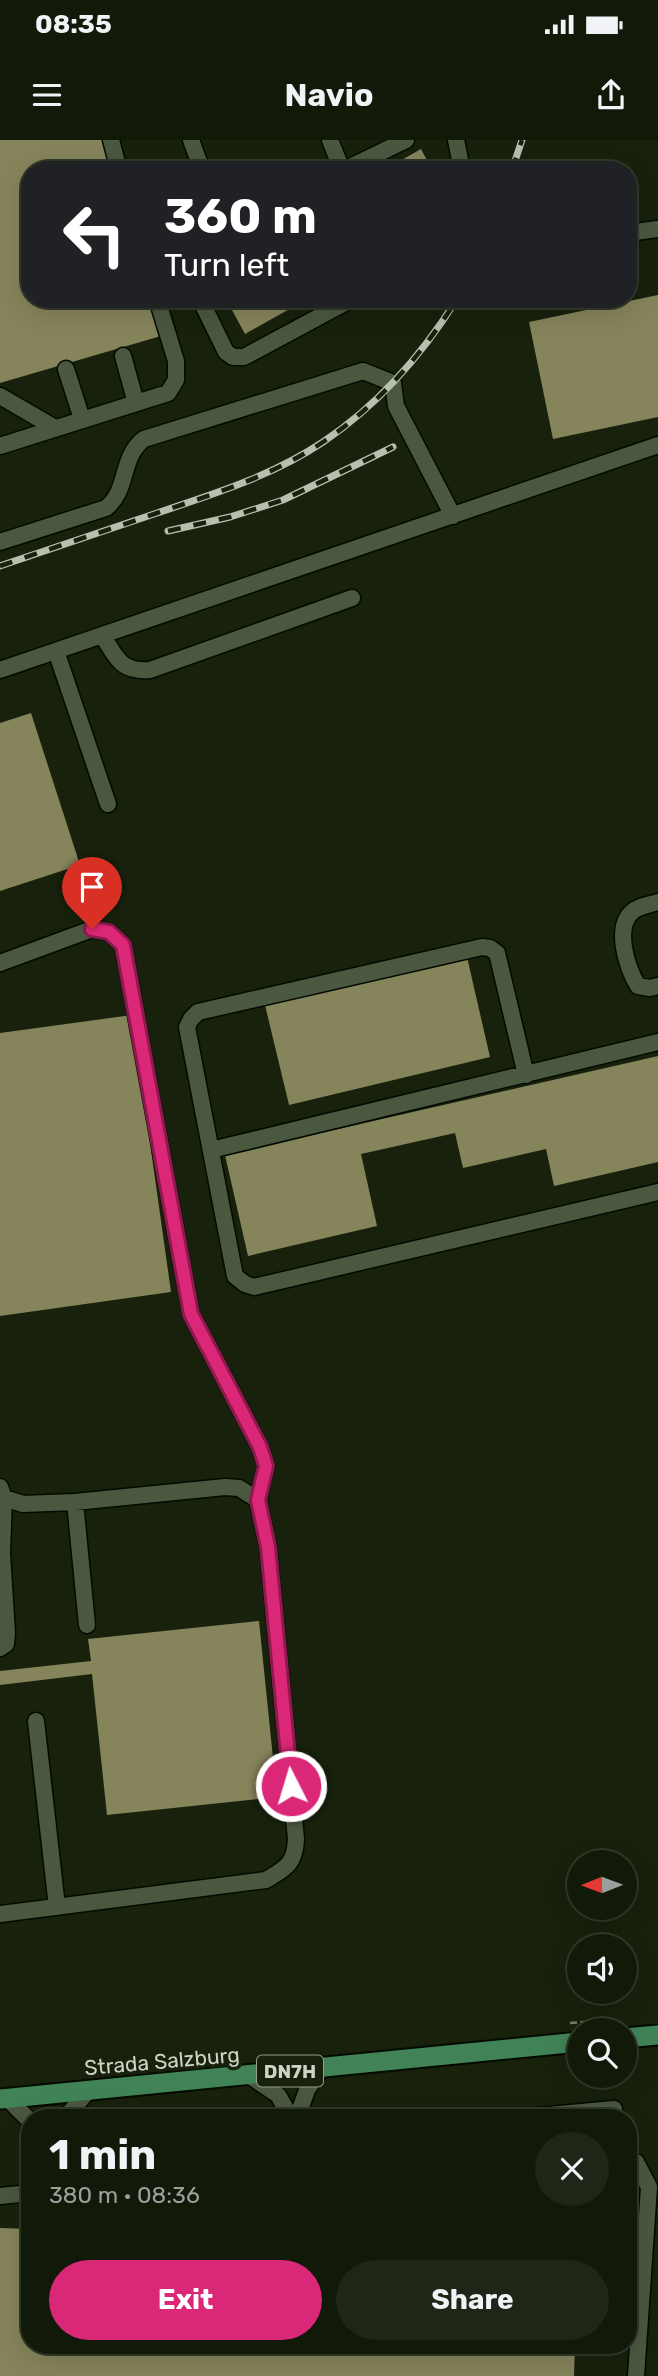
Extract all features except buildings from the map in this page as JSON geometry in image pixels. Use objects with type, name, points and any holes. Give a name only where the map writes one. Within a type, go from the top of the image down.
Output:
[{"type":"main road","points":[[637,2037],[658,2035]]},
{"type":"main road","name":"Strada Salzburg","points":[[4,2099],[567,2043]]},
{"type":"street","points":[[111,140],[117,161]]},
{"type":"street","points":[[191,140],[199,161]]},
{"type":"street","points":[[330,140],[339,161]]},
{"type":"street","points":[[362,161],[407,140]]},
{"type":"street","points":[[456,140],[460,161]]},
{"type":"street","points":[[637,232],[658,229]]},
{"type":"street","points":[[0,446],[168,393],[176,380],[176,361],[161,308]]},
{"type":"street","points":[[204,308],[226,352],[233,357],[244,357],[335,308]]},
{"type":"street","points":[[123,356],[136,403]]},
{"type":"street","points":[[66,369],[82,419]]},
{"type":"street","points":[[0,542],[106,508],[115,500],[132,448],[144,439],[363,371],[393,383],[396,406],[453,516]]},
{"type":"street","points":[[0,396],[55,428]]},
{"type":"street","points":[[0,670],[658,445]]},
{"type":"street","points":[[102,635],[121,665],[134,671],[150,670],[352,598]]},
{"type":"street","points":[[56,651],[108,804]]},
{"type":"street","points":[[658,902],[635,909],[625,919],[623,932],[631,975],[638,986],[658,986]]},
{"type":"street","points":[[0,963],[92,929],[109,932],[123,945],[191,1314],[260,1447],[266,1466],[258,1500],[268,1547],[295,1852],[287,1868],[266,1880],[0,1914]]},
{"type":"street","points":[[526,1075],[497,953],[491,948],[482,947],[198,1012],[187,1027],[235,1276],[254,1287],[658,1192]]},
{"type":"street","points":[[211,1150],[658,1042]]},
{"type":"street","points":[[0,1648],[6,1644],[7,1633],[2,1553],[2,1492],[23,1504],[75,1502],[225,1487],[239,1489],[258,1500]]},
{"type":"street","points":[[75,1502],[88,1625]]},
{"type":"street","points":[[36,1721],[57,1907]]},
{"type":"street","points":[[300,2109],[307,2090],[321,2068]]},
{"type":"street","points":[[250,2076],[278,2095],[286,2109]]},
{"type":"street","points":[[73,2109],[89,2090]]},
{"type":"street","points":[[4,2099],[21,2113]]},
{"type":"street","points":[[637,2164],[649,2187],[637,2301]]},
{"type":"street","points":[[0,2196],[21,2194]]},
{"type":"street","points":[[635,2354],[636,2376]]},
{"type":"railway","points":[[515,161],[522,140]]},
{"type":"railway","points":[[0,566],[221,491],[304,454],[343,428],[398,378],[451,308]]},
{"type":"railway","points":[[168,531],[230,517],[283,500],[393,447]]},
{"type":"route","points":[[92,929],[109,932],[123,945],[191,1314],[260,1447],[266,1466],[258,1500],[268,1547],[291,1786]]}]
